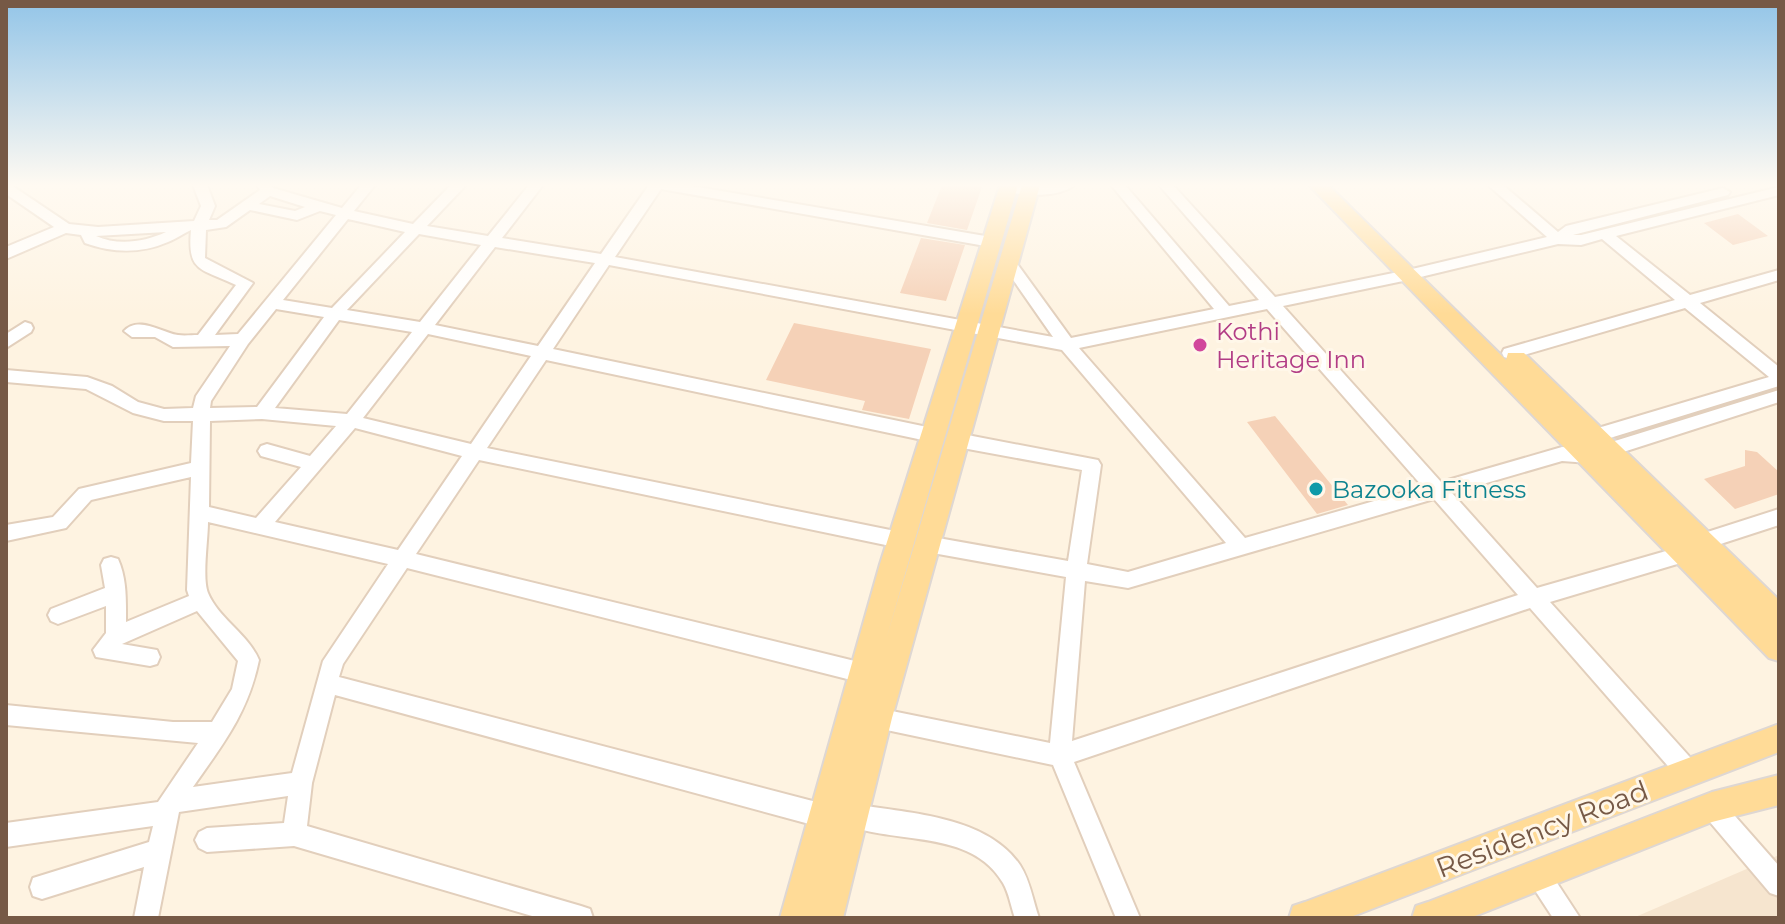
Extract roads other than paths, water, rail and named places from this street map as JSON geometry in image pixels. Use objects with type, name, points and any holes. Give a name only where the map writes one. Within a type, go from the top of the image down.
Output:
[{"type":"main road","points":[[796,918],[900,540],[944,437],[1007,228]]},
{"type":"main road","points":[[1366,228],[1510,353],[1586,447]]},
{"type":"main road","points":[[1375,228],[1586,447],[1695,547],[1779,618]]},
{"type":"main road","points":[[827,918],[877,718],[927,544],[944,437]]},
{"type":"main road","points":[[1695,547],[1779,649]]},
{"type":"main road","name":"Residency Road","points":[[1305,918],[1779,738]]},
{"type":"main road","name":"Residency Road","points":[[1428,918],[1464,912],[1537,875],[1712,807],[1773,794]]},
{"type":"street","points":[[6,254],[22,244],[65,228]]},
{"type":"street","points":[[66,228],[87,231],[90,240],[112,246],[156,243],[189,228]]},
{"type":"street","points":[[191,228],[200,261],[245,283],[202,341]]},
{"type":"street","points":[[146,918],[168,807],[242,692],[249,660],[242,647],[201,600],[197,590],[199,416],[202,400],[242,340],[331,228]]},
{"type":"street","points":[[410,228],[607,260],[976,331],[1067,345],[1416,273],[1558,239],[1581,240],[1631,228]]},
{"type":"street","points":[[260,527],[351,421],[503,228]]},
{"type":"street","points":[[294,834],[301,783],[326,683],[343,644],[628,228]]},
{"type":"street","points":[[880,228],[1000,252],[1067,345],[1242,548]]},
{"type":"street","points":[[1154,228],[1226,313]]},
{"type":"street","points":[[1205,228],[1689,773]]},
{"type":"street","points":[[1545,228],[1558,239]]},
{"type":"street","points":[[1558,239],[1575,228]]},
{"type":"street","points":[[262,413],[336,313],[414,229]]},
{"type":"street","points":[[1605,234],[1779,378]]},
{"type":"street","points":[[1510,353],[1779,275]]},
{"type":"street","points":[[271,303],[424,328],[1092,465],[1076,571],[1060,756],[1128,918]]},
{"type":"street","points":[[6,342],[25,328]]},
{"type":"street","points":[[132,331],[158,332],[173,341],[242,340]]},
{"type":"street","points":[[6,376],[87,383],[148,412],[199,416],[262,413],[351,421],[475,452],[900,540]]},
{"type":"street","points":[[1586,447],[1779,378]]},
{"type":"street","points":[[927,544],[1128,580],[1586,447],[1779,396]]},
{"type":"street","points":[[267,451],[314,464]]},
{"type":"street","points":[[6,533],[56,524],[65,519],[75,500],[86,494],[200,468]]},
{"type":"street","points":[[200,513],[402,559],[863,673]]},
{"type":"street","points":[[877,718],[1060,756],[1779,517]]},
{"type":"street","points":[[111,565],[116,593],[116,636]]},
{"type":"street","points":[[58,615],[116,593]]},
{"type":"street","points":[[150,657],[105,652],[105,644],[116,636],[201,600]]},
{"type":"street","points":[[326,683],[824,816]]},
{"type":"street","points":[[6,715],[173,732],[218,733]]},
{"type":"street","points":[[6,835],[301,783]]},
{"type":"street","points":[[1712,807],[1779,884]]},
{"type":"street","points":[[852,816],[964,838],[982,846],[1012,875],[1027,918]]},
{"type":"street","points":[[207,840],[294,834],[581,918]]},
{"type":"street","points":[[42,887],[159,851]]},
{"type":"street","points":[[1537,875],[1568,918]]},
{"type":"place","name":"Kothi Heritage Inn","points":[[1200,345]]},
{"type":"place","name":"Bazooka Fitness","points":[[1316,489]]}]
